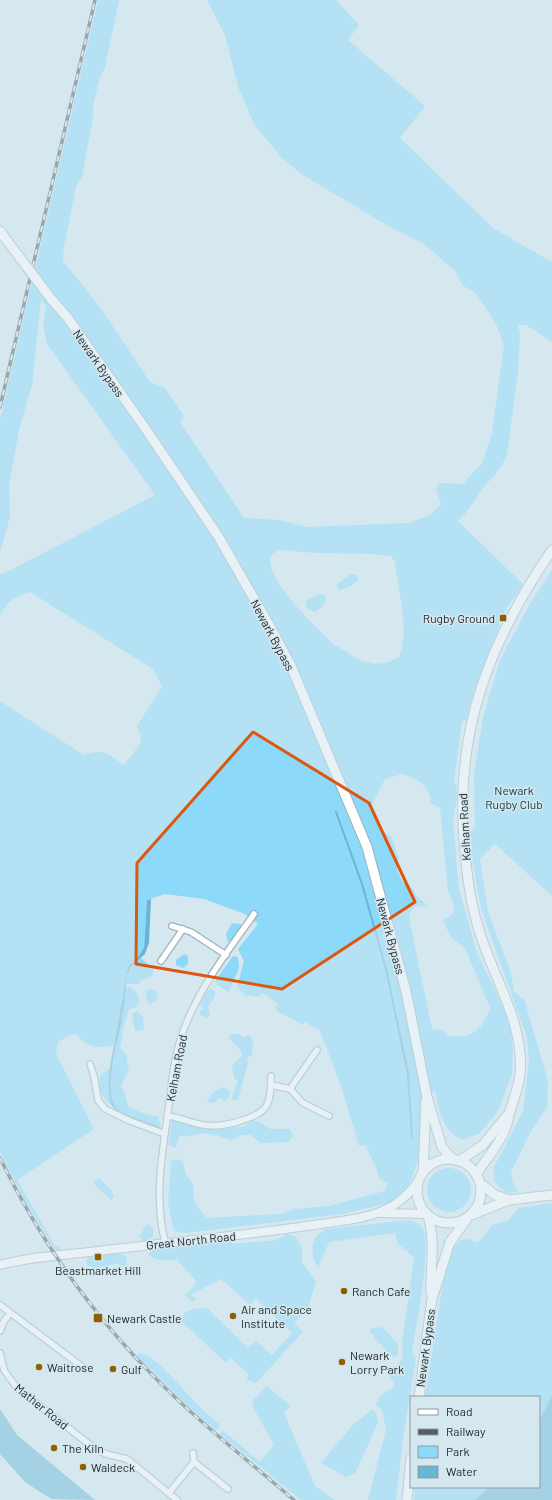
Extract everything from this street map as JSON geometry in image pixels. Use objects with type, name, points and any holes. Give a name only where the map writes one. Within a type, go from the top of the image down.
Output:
[{"type":"main road","name":"Newark Bypass","points":[[0,231],[52,300],[67,317],[184,485],[218,536],[291,666],[367,847],[406,991],[427,1097],[442,1147],[456,1160]]},
{"type":"main road","name":"Kelham Road","points":[[478,1179],[507,1126],[509,1113],[520,1076],[520,1047],[513,1017],[487,955],[476,922],[466,869],[462,808],[463,773],[474,708],[487,670],[514,610],[552,550]]},
{"type":"main road","name":"Newark Bypass","points":[[421,1177],[427,1097]]},
{"type":"main road","name":"Kelham Road","points":[[456,1160],[483,1145],[509,1113]]},
{"type":"main road","points":[[509,1200],[495,1195],[478,1179],[469,1166],[456,1160],[436,1162],[421,1177],[417,1197],[427,1215],[439,1222],[449,1224],[459,1222],[509,1200],[552,1195]]},
{"type":"main road","name":"Great North Road","points":[[381,1213],[400,1201],[421,1177]]},
{"type":"main road","points":[[470,1216],[480,1200],[478,1179]]},
{"type":"main road","name":"Great North Road","points":[[0,1265],[165,1242],[308,1226],[381,1213],[427,1215]]},
{"type":"main road","name":"Newark Bypass","points":[[427,1215],[433,1238],[430,1276],[432,1299]]},
{"type":"main road","name":"Newark Bypass","points":[[419,1396],[432,1299],[450,1242],[470,1216]]},
{"type":"main road","points":[[407,1500],[410,1469]]},
{"type":"street","name":"Kelham Road","points":[[165,1242],[160,1222],[159,1194],[167,1116],[175,1060],[184,1028],[197,1000],[254,914]]},
{"type":"street","points":[[172,926],[183,929],[226,955]]},
{"type":"street","points":[[161,961],[183,929]]},
{"type":"street","points":[[290,1089],[315,1053],[320,1059]]},
{"type":"street","points":[[90,1064],[94,1076],[98,1100],[105,1109],[130,1121],[165,1134]]},
{"type":"street","points":[[167,1116],[178,1117],[203,1125],[212,1126],[230,1124],[250,1119],[257,1116],[266,1106],[270,1096],[271,1076]]},
{"type":"street","points":[[271,1085],[290,1089],[303,1103],[329,1116]]},
{"type":"street","points":[[0,1305],[85,1369]]},
{"type":"street","points":[[0,1331],[4,1320],[10,1314]]},
{"type":"street","name":"Mather Road","points":[[0,1353],[4,1370],[17,1388],[94,1448],[106,1454],[127,1459],[177,1500]]},
{"type":"street","points":[[192,1454],[194,1462],[228,1489]]},
{"type":"street","points":[[169,1492],[194,1462]]},
{"type":"highlighted area","points":[[253,732],[369,803],[415,902],[282,989],[136,964],[137,863]]},
{"type":"green space","points":[[98,0],[119,0],[105,68],[100,77],[93,105],[93,117],[82,177],[76,187],[64,246],[63,261],[100,307],[150,382],[165,388],[184,416],[180,422],[244,518],[279,520],[307,527],[409,523],[430,515],[441,504],[436,488],[440,483],[463,484],[482,463],[492,433],[504,345],[496,324],[476,293],[462,285],[456,272],[424,244],[390,227],[301,174],[281,157],[254,124],[238,87],[225,35],[207,0],[336,0],[359,25],[348,40],[425,106],[400,138],[493,228],[552,262],[552,342],[526,325],[518,325],[520,333],[518,372],[507,454],[499,469],[462,518],[458,521],[523,584],[501,617],[501,621],[475,689],[466,720],[462,721],[454,783],[456,784],[457,796],[453,821],[459,889],[477,953],[502,1005],[511,1030],[513,1052],[512,1075],[498,1111],[480,1133],[463,1140],[451,1132],[446,1126],[440,1113],[435,1091],[421,1101],[420,1150],[414,1173],[410,1184],[404,1192],[389,1203],[343,1214],[186,1233],[174,1231],[168,1203],[171,1161],[176,1159],[183,1161],[186,1175],[193,1184],[196,1202],[200,1210],[207,1218],[280,1214],[295,1209],[329,1206],[385,1191],[388,1182],[379,1179],[376,1167],[365,1145],[359,1146],[341,1086],[320,1031],[305,1022],[303,1025],[277,1011],[277,1003],[262,993],[258,997],[249,995],[246,997],[237,987],[244,961],[238,949],[258,924],[245,914],[204,899],[165,894],[147,900],[144,947],[139,956],[128,967],[114,1046],[92,1046],[84,1042],[75,1033],[58,1042],[56,1054],[94,1129],[17,1180],[55,1246],[60,1246],[60,1250],[56,1251],[25,1201],[0,1152],[0,701],[84,755],[96,752],[106,753],[124,765],[140,744],[141,738],[137,726],[162,686],[153,669],[30,592],[12,600],[0,616],[0,573],[3,574],[155,495],[47,344],[43,325],[46,306],[41,299],[32,385],[19,430],[9,486],[10,517],[0,552],[0,419]],"holes":[[[287,550],[313,553],[391,556],[395,562],[402,610],[403,635],[399,657],[389,662],[375,664],[361,661],[332,643],[304,615],[280,586],[272,570],[270,560],[272,554],[277,551]],[[402,774],[407,775],[422,784],[428,792],[431,803],[440,808],[448,890],[454,906],[453,914],[443,920],[450,936],[466,950],[490,1008],[487,1016],[479,1028],[470,1035],[457,1037],[448,1036],[443,1031],[432,1029],[409,917],[411,910],[416,906],[429,907],[415,894],[415,891],[402,881],[397,869],[399,859],[392,837],[382,832],[371,806],[385,779]]]},
{"type":"green space","name":"Newark Rugby Club","points":[[552,570],[552,896],[495,844],[480,859],[488,912],[511,973],[514,992],[524,999],[548,1081],[547,1107],[531,1131],[511,1172],[513,1183],[518,1192],[506,1193],[495,1182],[493,1169],[523,1111],[529,1060],[527,1038],[481,908],[473,863],[471,831],[475,826],[474,774],[483,717],[500,660],[527,609]]},
{"type":"green space","points":[[351,574],[358,575],[358,581],[349,587],[339,590],[337,584]]},
{"type":"green space","points":[[319,594],[326,596],[325,604],[315,612],[309,610],[306,606],[307,600]]},
{"type":"green space","points":[[232,923],[241,924],[240,929],[228,942],[226,934]]},
{"type":"green space","points":[[184,954],[188,956],[188,964],[183,968],[176,965],[176,960]]},
{"type":"green space","points":[[233,956],[238,957],[239,968],[229,992],[217,985],[215,981]]},
{"type":"green space","points":[[141,958],[153,969],[153,976],[142,980],[139,984],[126,984],[130,969]]},
{"type":"green space","points":[[130,987],[136,992],[139,1000],[137,1006],[129,1010],[124,1025],[120,1048],[127,1055],[129,1069],[121,1086],[128,1106],[142,1113],[158,1117],[160,1124],[158,1129],[127,1117],[109,1103],[103,1095],[100,1085],[101,1074],[108,1070],[113,1064],[126,988]]},
{"type":"green space","points":[[150,988],[156,991],[158,996],[155,1002],[150,1004],[147,1002],[146,991]]},
{"type":"green space","points":[[211,989],[215,991],[215,996],[208,1007],[210,1015],[207,1018],[199,1014],[203,1008],[199,1003],[207,991]]},
{"type":"green space","points":[[137,1011],[143,1016],[144,1029],[135,1031],[132,1014]]},
{"type":"green space","points":[[231,1034],[238,1034],[244,1037],[249,1035],[253,1044],[252,1055],[247,1058],[248,1063],[238,1100],[231,1099],[238,1081],[234,1078],[232,1065],[242,1056],[242,1052],[229,1038]]},
{"type":"green space","points":[[222,1087],[229,1090],[229,1098],[225,1101],[220,1098],[214,1103],[210,1103],[207,1100],[213,1093]]},
{"type":"green space","points":[[175,1118],[203,1128],[242,1127],[253,1121],[258,1121],[270,1129],[290,1129],[293,1136],[288,1142],[260,1143],[251,1135],[241,1135],[231,1140],[215,1135],[198,1134],[179,1136],[176,1148],[174,1148],[169,1145],[171,1123]]},
{"type":"green space","points":[[445,1168],[453,1168],[458,1169],[465,1174],[470,1181],[470,1199],[465,1206],[458,1211],[445,1212],[437,1209],[430,1202],[427,1194],[427,1186],[430,1178],[437,1171]]},
{"type":"green space","points":[[99,1178],[111,1190],[114,1197],[111,1200],[93,1183]]},
{"type":"green space","points":[[552,1203],[552,1395],[540,1419],[540,1396],[425,1396],[446,1263],[453,1246],[454,1247],[460,1240],[469,1239],[478,1243],[493,1224],[508,1221],[518,1208]]},
{"type":"green space","points":[[409,1220],[422,1226],[426,1239],[426,1253],[412,1352],[416,1358],[403,1439],[396,1500],[368,1500],[386,1430],[382,1410],[376,1405],[382,1394],[395,1384],[389,1376],[393,1369],[401,1361],[414,1257],[398,1244],[395,1233],[329,1242],[318,1268],[313,1256],[313,1246],[316,1237],[326,1229]]},
{"type":"green space","points":[[147,1224],[154,1230],[152,1238],[145,1241],[139,1237]]},
{"type":"green space","points":[[287,1234],[295,1236],[302,1248],[302,1262],[316,1281],[308,1309],[294,1323],[303,1332],[256,1383],[247,1380],[248,1374],[231,1358],[226,1363],[181,1321],[185,1312],[196,1308],[204,1309],[206,1307],[248,1348],[256,1341],[272,1355],[292,1333],[256,1299],[250,1305],[221,1279],[190,1295],[197,1299],[193,1302],[185,1296],[197,1282],[177,1260],[162,1260],[148,1255],[153,1246],[238,1239],[231,1244],[277,1240]]},
{"type":"green space","points":[[105,1252],[121,1254],[127,1258],[126,1266],[122,1267],[117,1263],[97,1268],[89,1266],[86,1263],[88,1257]]},
{"type":"green space","points":[[382,1327],[398,1344],[398,1354],[395,1357],[391,1356],[376,1339],[370,1329]]},
{"type":"green space","points":[[139,1353],[155,1361],[172,1376],[201,1408],[220,1425],[218,1429],[215,1430],[175,1394],[137,1356]]},
{"type":"green space","points":[[267,1386],[290,1406],[284,1413],[315,1486],[335,1500],[301,1500],[220,1434],[222,1430],[260,1462],[274,1445],[254,1409],[252,1401]]},
{"type":"green space","points":[[372,1409],[375,1411],[378,1422],[355,1474],[346,1477],[321,1463],[352,1426]]},
{"type":"green space","points":[[415,1488],[488,1488],[475,1500],[414,1500]]},
{"type":"water","points":[[151,899],[149,943],[145,954],[131,967],[127,975],[124,1006],[114,1046],[128,967],[139,956],[144,947],[147,900]]},
{"type":"water","points":[[552,1395],[552,1500],[475,1500],[488,1488],[540,1488],[540,1419]]},
{"type":"water","points":[[0,1409],[17,1435],[95,1500],[51,1499],[25,1482],[0,1454]]},
{"type":"waterway","points":[[336,812],[362,884],[386,969],[408,1074],[412,1138]]},
{"type":"waterway","points":[[121,1019],[111,1066],[110,1092],[112,1103],[120,1113],[160,1128]]},
{"type":"railway","points":[[0,407],[95,0]]},
{"type":"railway","points":[[0,1158],[17,1192],[56,1257],[101,1318],[126,1347],[179,1401],[294,1500]]},
{"type":"place","name":"Rugby Ground","points":[[503,618]]},
{"type":"place","name":"Beastmarket Hill","points":[[98,1257]]},
{"type":"place","name":"Ranch Cafe","points":[[344,1291]]},
{"type":"place","name":"Air and Space Institute","points":[[233,1316]]},
{"type":"place","name":"Newark Castle","points":[[98,1318]]},
{"type":"place","name":"Newark Lorry Park","points":[[342,1362]]},
{"type":"place","name":"Waitrose","points":[[39,1367]]},
{"type":"place","name":"Gulf","points":[[113,1369]]},
{"type":"place","name":"The Kiln","points":[[54,1448]]},
{"type":"place","name":"Waldeck","points":[[83,1467]]}]
